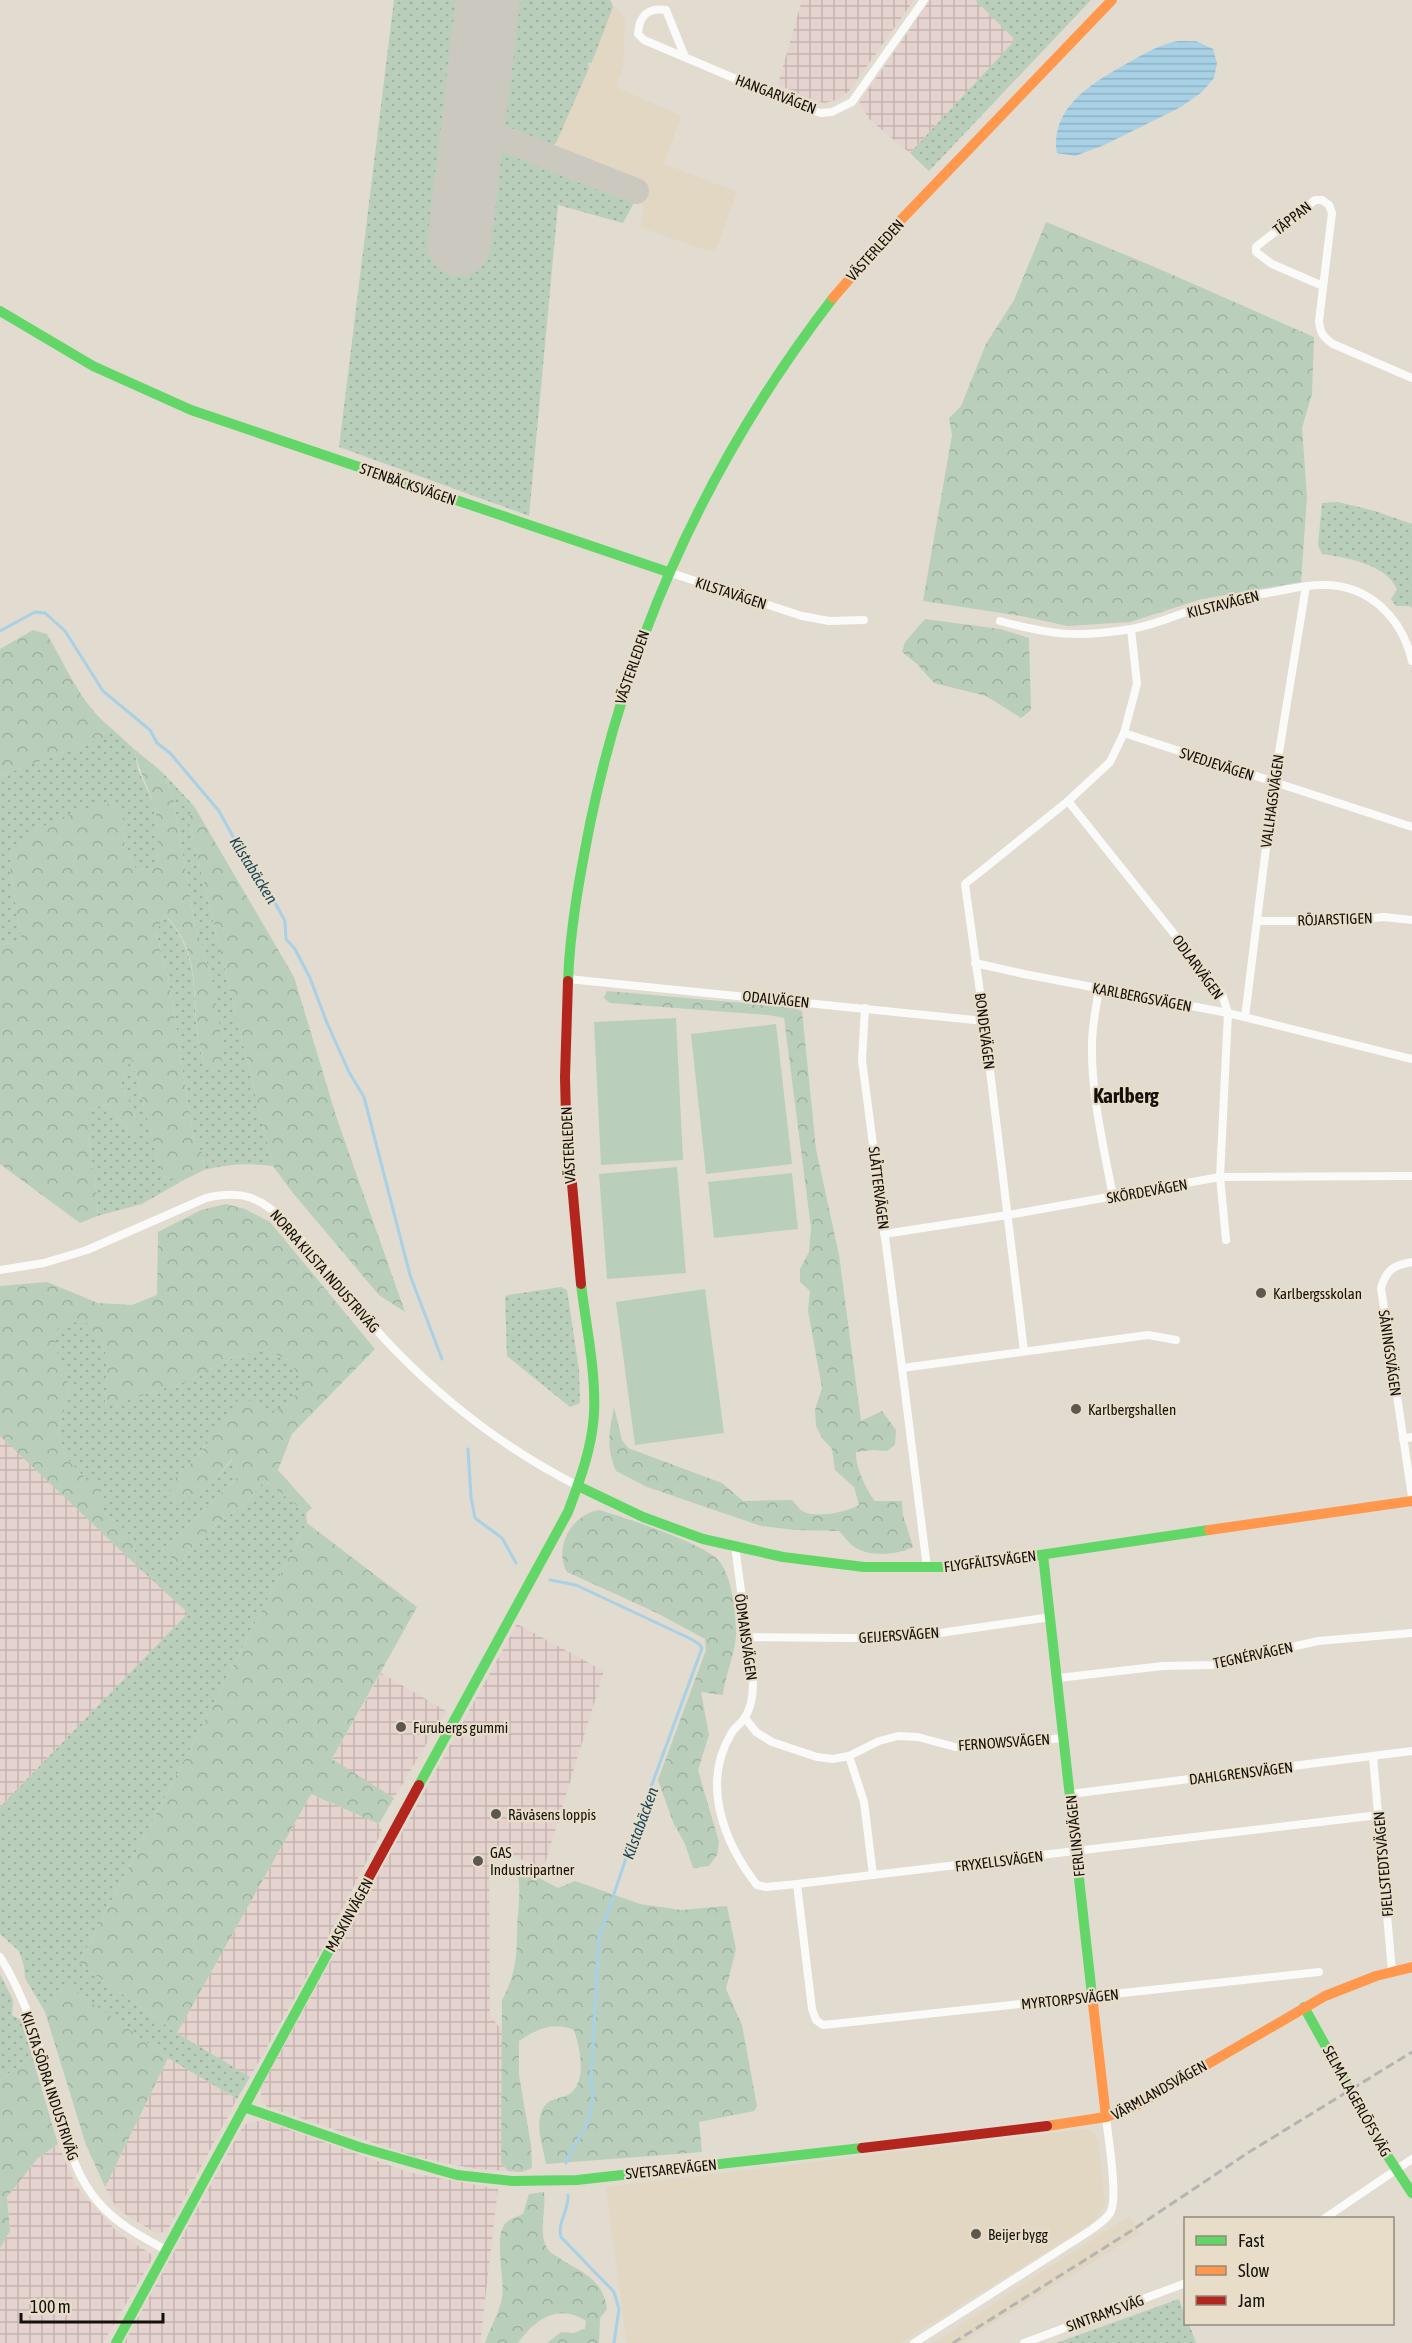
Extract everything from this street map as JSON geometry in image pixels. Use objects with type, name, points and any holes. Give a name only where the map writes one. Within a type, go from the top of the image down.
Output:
[{"type":"street","name":"HANGARVÄGEN","points":[[685,57],[666,9],[657,8],[645,13],[639,23],[638,34],[644,40],[807,109],[821,113],[832,112],[852,102],[924,0]]},
{"type":"street","name":"VÄSTERLEDEN","points":[[578,1486],[591,1448],[594,1408],[568,1155],[565,1075],[568,979],[579,874],[599,777],[627,678],[668,572],[699,507],[748,420],[785,363],[855,272],[1112,0]]},
{"type":"street","name":"TÄPPAN","points":[[1315,200],[1322,200],[1329,205],[1332,213],[1323,286],[1272,264],[1256,252],[1256,246],[1315,200]]},
{"type":"street","points":[[1323,286],[1318,321],[1319,330],[1324,338],[1412,378]]},
{"type":"street","name":"STENBÄCKSVÄGEN","points":[[0,311],[76,358],[148,393],[191,410],[668,572]]},
{"type":"street","name":"KILSTAVÄGEN","points":[[668,572],[802,616],[829,621],[864,620]]},
{"type":"street","name":"KILSTAVÄGEN","points":[[1000,621],[1034,631],[1062,635],[1131,629],[1223,602],[1306,586],[1337,586],[1368,597],[1394,620],[1403,633],[1412,661]]},
{"type":"street","name":"VALLHAGSVÄGEN","points":[[1245,1017],[1274,783],[1306,586]]},
{"type":"street","name":"BONDEVÄGEN","points":[[1024,1351],[965,884],[1104,769],[1124,733],[1137,684],[1131,629]]},
{"type":"street","name":"SVEDJEVÄGEN","points":[[1124,733],[1412,827]]},
{"type":"street","name":"ODLARVÄGEN","points":[[1068,801],[1222,994],[1227,1013],[1220,1177],[1226,1240]]},
{"type":"street","name":"RÖJARSTIGEN","points":[[1257,921],[1343,921],[1384,917],[1412,920]]},
{"type":"street","name":"KARLBERGSVÄGEN","points":[[975,963],[1227,1013],[1412,1059]]},
{"type":"street","name":"ODALVÄGEN","points":[[568,979],[984,1021]]},
{"type":"street","points":[[1099,989],[1092,1058],[1095,1091],[1113,1197]]},
{"type":"street","name":"SLÅTTERVÄGEN","points":[[865,1008],[862,1060],[927,1568]]},
{"type":"street","name":"SKÖRDEVÄGEN","points":[[884,1234],[1008,1215],[1220,1177],[1412,1176]]},
{"type":"street","name":"NORRA KILSTA INDUSTRIVÄG","points":[[0,1270],[44,1263],[87,1250],[206,1198],[224,1194],[240,1194],[257,1199],[271,1208],[285,1222],[387,1341],[441,1393],[486,1431],[578,1486]]},
{"type":"street","name":"SÅNINGSVÄGEN","points":[[1412,1262],[1391,1269],[1384,1277],[1381,1288],[1412,1499]]},
{"type":"street","points":[[902,1368],[1148,1335],[1176,1340]]},
{"type":"street","points":[[1403,1439],[1412,1437]]},
{"type":"street","name":"FLYGFÄLTSVÄGEN","points":[[578,1486],[666,1526],[735,1546],[809,1561],[874,1567],[927,1568],[1043,1555],[1412,1499]]},
{"type":"street","name":"MASKINVÄGEN","points":[[116,2343],[568,1512],[578,1486]]},
{"type":"street","name":"ÖDMANSVÄGEN","points":[[735,1546],[753,1680],[752,1700],[745,1718],[732,1732],[724,1749],[717,1789],[719,1809],[724,1829],[734,1851],[757,1885],[766,1887],[797,1884]]},
{"type":"street","name":"FERLINSVÄGEN","points":[[1043,1555],[1106,2117]]},
{"type":"street","name":"GEIJERSVÄGEN","points":[[747,1637],[854,1638],[926,1635],[1051,1617]]},
{"type":"street","name":"TEGNÉRVÄGEN","points":[[1058,1678],[1162,1666],[1211,1665],[1318,1641],[1412,1633]]},
{"type":"street","name":"FERNOWSVÄGEN","points":[[745,1718],[756,1732],[772,1742],[795,1751],[833,1759],[849,1756],[879,1741],[898,1736],[918,1737],[955,1748],[1064,1738]]},
{"type":"street","name":"DAHLGRENSVÄGEN","points":[[1070,1794],[1412,1751]]},
{"type":"street","points":[[849,1756],[864,1802],[873,1875]]},
{"type":"street","name":"FJELLSTEDTSVÄGEN","points":[[1373,1757],[1392,1971]]},
{"type":"street","name":"FRYXELLSVÄGEN","points":[[797,1884],[1379,1815]]},
{"type":"street","name":"MYRTORPSVÄGEN","points":[[797,1884],[812,2009],[816,2020],[821,2024],[1319,1972]]},
{"type":"street","name":"KILSTA SÖDRA INDUSTRIVÄG","points":[[0,1957],[14,1981],[30,2018],[68,2145],[76,2169],[86,2187],[117,2220],[138,2235],[166,2250]]},
{"type":"street","name":"VÄRMLANDSVÄGEN","points":[[914,2343],[1091,2230],[1112,2211],[1113,2196],[1106,2117],[1139,2104],[1304,2007],[1344,1987],[1392,1971],[1412,1967]]},
{"type":"street","name":"SELMA LAGERLÖFS VÄG","points":[[1304,2007],[1412,2193]]},
{"type":"street","name":"SVETSAREVÄGEN","points":[[244,2107],[359,2147],[457,2175],[480,2179],[534,2182],[577,2180],[863,2148],[1077,2123],[1106,2117]]},
{"type":"street","points":[[1326,2217],[1412,2159]]},
{"type":"street","name":"SINTRAMS VÄG","points":[[1024,2343],[1184,2283]]},
{"type":"shaded area","points":[[802,0],[914,0],[849,91],[836,100],[824,103],[778,84]]},
{"type":"shaded area","points":[[930,0],[975,0],[1015,40],[910,153],[870,120],[859,103]]},
{"type":"shaded area","points":[[614,5],[625,19],[623,66],[616,87],[681,116],[664,164],[737,192],[717,246],[711,252],[640,227],[644,208],[640,200],[552,165],[557,151],[556,144]]},
{"type":"shaded area","points":[[0,1436],[188,1613],[0,1807]]},
{"type":"shaded area","points":[[517,1624],[604,1671],[543,1870],[496,1847],[489,1873],[490,2015],[502,2031],[501,2162],[508,2171],[476,2169],[416,2157],[268,2107],[263,2103],[260,2089]]},
{"type":"shaded area","points":[[381,1673],[446,1711],[394,1798],[332,1760]]},
{"type":"shaded area","points":[[311,1794],[379,1824],[382,1831],[319,1955],[250,2077],[177,2033]]},
{"type":"shaded area","points":[[168,2058],[237,2099],[167,2231],[157,2234],[117,2209],[105,2187]]},
{"type":"shaded area","points":[[262,2120],[408,2172],[498,2189],[480,2343],[124,2343],[240,2131],[246,2124]]},
{"type":"shaded area","points":[[1087,2129],[1094,2133],[1098,2140],[1105,2204],[1095,2221],[900,2343],[628,2343],[626,2339],[606,2187]]},
{"type":"shaded area","points":[[58,2144],[76,2186],[118,2233],[154,2256],[103,2343],[0,2343],[0,2248],[10,2231],[7,2197],[38,2158]]},
{"type":"shaded area","points":[[1129,2216],[1140,2233],[961,2343],[933,2343]]},
{"type":"green space","points":[[394,0],[466,0],[437,242],[481,247],[493,161],[496,154],[504,151],[636,199],[623,223],[558,205],[529,516],[339,447]]},
{"type":"green space","points":[[511,0],[610,0],[612,3],[613,7],[592,62],[588,63],[589,68],[556,143],[550,148],[501,129],[496,123]]},
{"type":"green space","points":[[975,0],[1091,0],[929,171],[910,153],[1015,40]]},
{"type":"green space","points":[[1046,222],[1314,337],[1312,394],[1302,428],[1307,497],[1301,582],[1202,599],[1130,622],[1068,626],[1021,616],[923,601],[952,435],[949,418],[961,406],[986,344],[1014,300]]},
{"type":"green space","points":[[1338,502],[1375,511],[1412,524],[1412,608],[1396,606],[1391,599],[1397,590],[1392,581],[1376,568],[1354,560],[1322,554],[1318,545],[1322,503]]},
{"type":"green space","points":[[925,619],[1000,629],[1029,638],[1031,710],[1021,718],[986,696],[934,683],[917,664],[902,652],[905,642]]},
{"type":"green space","points":[[33,630],[47,634],[74,684],[90,707],[110,727],[105,737],[0,776],[0,649]]},
{"type":"green space","points":[[110,727],[134,749],[138,769],[154,805],[159,835],[157,866],[137,871],[125,848],[122,811],[9,863],[22,941],[0,945],[0,776],[104,737]]},
{"type":"green space","points":[[134,749],[161,771],[173,796],[194,920],[213,983],[220,1028],[222,1070],[205,1066],[199,1045],[193,972],[189,957],[176,928],[164,914],[156,934],[169,980],[193,1138],[203,1154],[204,1170],[182,1181],[163,1177],[131,1058],[121,1084],[136,1118],[138,1135],[128,1130],[106,1104],[88,1110],[88,1136],[98,1202],[97,1216],[80,1223],[0,1164],[0,945],[22,941],[9,863],[25,835],[63,817],[107,803],[122,811],[125,848],[137,871],[156,866],[158,836],[156,814]]},
{"type":"green space","points":[[161,771],[194,806],[188,818],[273,1166],[238,1165],[204,1170],[203,1154],[193,1138],[169,980],[156,933],[164,914],[176,929],[189,958],[198,1041],[205,1065],[222,1070],[213,983],[194,920],[173,796]]},
{"type":"green space","points":[[194,806],[294,977],[337,1119],[405,1312],[379,1295],[292,1192],[273,1166],[188,818]]},
{"type":"green space","points":[[607,991],[790,1007],[802,1011],[816,1149],[839,1255],[861,1421],[882,1411],[896,1430],[895,1445],[887,1451],[856,1452],[857,1464],[875,1501],[902,1501],[903,1515],[913,1547],[892,1553],[869,1553],[854,1547],[839,1531],[794,1530],[761,1526],[647,1487],[616,1471],[609,1440],[614,1407],[622,1440],[628,1448],[722,1483],[743,1501],[792,1500],[802,1511],[815,1514],[839,1512],[859,1505],[854,1487],[835,1470],[832,1449],[822,1438],[816,1426],[815,1410],[822,1388],[808,1311],[810,1291],[800,1282],[800,1269],[809,1252],[811,1228],[784,1018],[610,1003],[604,998]]},
{"type":"green space","points":[[676,1018],[683,1160],[601,1165],[594,1022]]},
{"type":"green space","points":[[776,1024],[792,1164],[706,1174],[691,1034]]},
{"type":"green space","points":[[131,1057],[163,1177],[182,1181],[142,1204],[97,1216],[98,1202],[88,1136],[88,1110],[106,1104],[128,1130],[136,1118],[121,1084]]},
{"type":"green space","points":[[677,1167],[686,1273],[607,1279],[599,1174]]},
{"type":"green space","points":[[792,1173],[798,1229],[714,1238],[708,1182]]},
{"type":"green space","points":[[226,1204],[245,1209],[270,1222],[375,1349],[292,1434],[278,1470],[312,1508],[306,1513],[265,1480],[244,1505],[215,1525],[192,1547],[180,1565],[162,1550],[237,1478],[232,1459],[214,1481],[183,1502],[168,1498],[175,1478],[197,1457],[241,1396],[270,1412],[289,1404],[303,1383],[289,1360],[262,1349],[225,1361],[188,1381],[105,1407],[107,1369],[105,1346],[85,1321],[58,1325],[55,1346],[70,1388],[58,1433],[66,1458],[85,1478],[101,1488],[101,1510],[120,1525],[134,1542],[136,1565],[0,1436],[0,1286],[47,1282],[98,1303],[132,1305],[157,1295],[158,1232],[201,1210]]},
{"type":"green space","points":[[561,1287],[567,1290],[579,1370],[580,1403],[570,1407],[507,1356],[505,1297]]},
{"type":"green space","points":[[705,1289],[724,1433],[635,1445],[616,1302]]},
{"type":"green space","points":[[85,1320],[105,1346],[107,1369],[105,1406],[188,1381],[225,1361],[262,1349],[289,1360],[304,1383],[289,1404],[205,1445],[197,1457],[175,1478],[214,1481],[233,1459],[237,1478],[162,1550],[180,1565],[192,1547],[215,1525],[244,1505],[265,1480],[306,1513],[307,1523],[79,1963],[177,2033],[250,2077],[237,2099],[168,2058],[65,1984],[45,2012],[25,1978],[19,1951],[0,1934],[0,1807],[188,1613],[136,1565],[134,1542],[120,1525],[101,1510],[100,1488],[85,1478],[66,1458],[58,1433],[70,1388],[54,1346],[58,1325]]},
{"type":"green space","points":[[599,1510],[664,1532],[699,1547],[720,1562],[728,1577],[736,1624],[733,1654],[723,1695],[701,1692],[709,1735],[698,1770],[719,1842],[717,1855],[709,1866],[693,1868],[658,1780],[706,1650],[705,1639],[657,1613],[567,1572],[562,1553],[568,1534],[581,1518]]},
{"type":"green space","points":[[307,1523],[417,1607],[332,1759],[394,1798],[379,1824],[311,1794],[177,2033],[79,1963]]},
{"type":"green space","points":[[526,1871],[558,1888],[575,1881],[640,1904],[681,1910],[727,1906],[736,1949],[726,1989],[742,2025],[757,2106],[754,2111],[699,2122],[702,2152],[546,2164],[540,2132],[541,2113],[550,2101],[571,2093],[576,2087],[581,2072],[580,2054],[574,2030],[552,2026],[532,2033],[519,2041],[519,2075],[531,2145],[532,2168],[521,2172],[508,2171],[501,2163],[502,2000],[513,1973],[516,1956],[518,1875]]},
{"type":"green space","points":[[0,1974],[13,2000],[12,2015],[22,2021],[32,2056],[0,2080]]},
{"type":"green space","points":[[65,1983],[168,2058],[105,2187],[86,2145],[45,2012]]},
{"type":"green space","points":[[32,2056],[58,2144],[38,2158],[7,2197],[10,2231],[0,2248],[0,2080]]},
{"type":"green space","points":[[544,2192],[543,2231],[546,2246],[551,2253],[592,2279],[602,2291],[605,2299],[607,2309],[600,2318],[599,2343],[547,2343],[561,2332],[573,2333],[585,2329],[586,2321],[566,2313],[548,2316],[540,2321],[518,2343],[485,2343],[502,2298],[500,2242],[503,2227],[523,2214],[529,2194]]},
{"type":"green space","points":[[1179,2299],[1184,2313],[1184,2325],[1189,2325],[1196,2343],[1056,2343]]},
{"type":"water","points":[[1176,41],[1196,41],[1213,49],[1217,63],[1214,78],[1202,92],[1181,107],[1102,146],[1075,156],[1057,153],[1060,123],[1067,110],[1087,89],[1113,71],[1155,49]]},
{"type":"waterway","name":"Kilstabäcken","points":[[0,631],[35,612],[45,613],[65,631],[103,691],[150,730],[157,743],[170,753],[219,811],[236,842],[256,868],[285,921],[286,939],[295,949],[310,978],[349,1072],[364,1097],[410,1275],[442,1359]]},
{"type":"waterway","name":"Kilstabäcken","points":[[468,1449],[471,1497],[475,1518],[502,1538],[516,1563]]},
{"type":"waterway","name":"Kilstabäcken","points":[[550,1580],[576,1585],[691,1639],[702,1648],[640,1817],[599,1938],[591,2079],[592,2102],[589,2117],[566,2163]]},
{"type":"waterway","name":"Kilstabäcken","points":[[568,2195],[561,2226],[561,2237],[614,2292],[619,2309],[614,2343]]},
{"type":"taxiway","points":[[476,105],[481,124],[491,134],[636,191]]},
{"type":"runway","points":[[459,244],[488,0]]},
{"type":"railway","points":[[953,2343],[1131,2231],[1246,2154],[1412,2052]]},
{"type":"traffic: fast","points":[[568,981],[573,921],[590,824],[607,752],[628,682],[653,614],[681,547],[713,482],[789,358],[833,298]]},
{"type":"traffic: fast","points":[[0,311],[93,366],[191,410],[668,572]]},
{"type":"traffic: fast","points":[[419,1785],[568,1512],[581,1476],[591,1439],[594,1414],[592,1365],[581,1284]]},
{"type":"traffic: fast","points":[[578,1486],[643,1517],[703,1539],[783,1557],[864,1567],[945,1567],[985,1563],[1209,1530]]},
{"type":"traffic: fast","points":[[1043,1555],[1093,2004]]},
{"type":"traffic: fast","points":[[116,2343],[343,1925]]},
{"type":"traffic: fast","points":[[1304,2007],[1381,2146],[1412,2193]]},
{"type":"traffic: fast","points":[[244,2107],[359,2147],[457,2175],[512,2181],[577,2180],[862,2148]]},
{"type":"traffic: slow","points":[[833,298],[898,223],[1112,0]]},
{"type":"traffic: slow","points":[[1209,1530],[1412,1501]]},
{"type":"traffic: slow","points":[[1047,2126],[1106,2117],[1139,2104],[1325,1996],[1376,1976],[1412,1967]]},
{"type":"traffic: slow","points":[[1093,2004],[1106,2117]]},
{"type":"traffic: jam","points":[[568,981],[566,1117],[581,1284]]},
{"type":"traffic: jam","points":[[343,1925],[419,1785]]},
{"type":"traffic: jam","points":[[862,2148],[1047,2126]]},
{"type":"place","name":"Karlbergsskolan","points":[[1261,1293]]},
{"type":"place","name":"Karlbergshallen","points":[[1076,1409]]},
{"type":"place","name":"Furubergs gummi","points":[[401,1727]]},
{"type":"place","name":"Rävåsens loppis","points":[[496,1814]]},
{"type":"place","name":"GAS Industripartner","points":[[478,1861]]},
{"type":"place","name":"Beijer bygg","points":[[976,2234]]},
{"type":"district","name":"Karlberg","points":[[1126,1095]]}]
